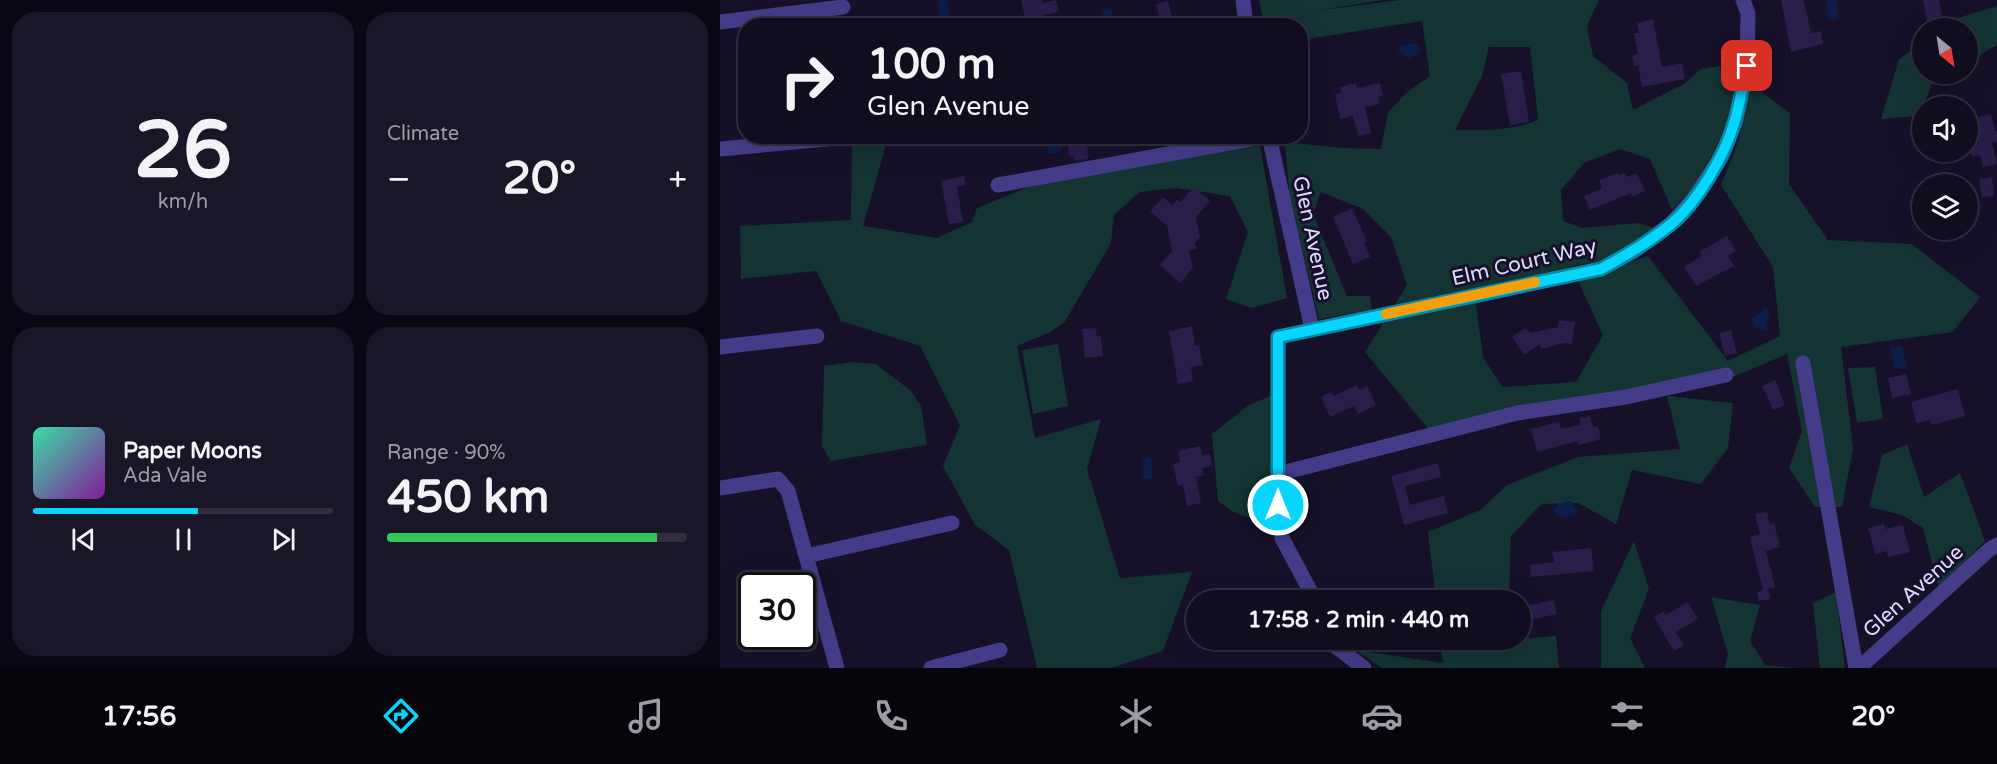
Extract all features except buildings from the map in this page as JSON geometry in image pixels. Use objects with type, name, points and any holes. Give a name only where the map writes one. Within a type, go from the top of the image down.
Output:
[{"type":"street","points":[[1243,0],[1245,18]]},
{"type":"street","name":"Elm Court Way","points":[[1312,329],[1601,269],[1633,252],[1672,223],[1694,198],[1722,156],[1736,120],[1747,66],[1748,14],[1743,0]]},
{"type":"street","points":[[753,18],[843,7]]},
{"type":"street","points":[[720,22],[738,20]]},
{"type":"street","points":[[720,149],[769,144]]},
{"type":"street","points":[[998,185],[1225,144]]},
{"type":"street","name":"Glen Avenue","points":[[1271,144],[1312,329],[1278,337],[1278,505],[1282,538],[1310,590]]},
{"type":"street","points":[[720,347],[817,336]]},
{"type":"street","points":[[1803,363],[1857,668]]},
{"type":"street","points":[[1278,474],[1517,413],[1626,397],[1726,375]]},
{"type":"street","points":[[720,488],[778,479],[788,491],[837,668]]},
{"type":"street","points":[[806,556],[952,524]]},
{"type":"street","name":"Glen Avenue","points":[[1857,668],[1997,545]]},
{"type":"street","points":[[931,668],[1000,650]]},
{"type":"street","points":[[1343,662],[1364,668]]},
{"type":"green space","points":[[1259,0],[1383,0],[1313,11],[1400,0],[1599,0],[1587,26],[1593,56],[1627,83],[1633,110],[1684,84],[1701,69],[1738,63],[1729,120],[1701,179],[1672,210],[1650,159],[1620,149],[1584,163],[1561,190],[1563,221],[1582,228],[1638,223],[1655,228],[1613,260],[1575,265],[1476,304],[1483,357],[1502,387],[1576,382],[1603,335],[1578,281],[1648,256],[1728,361],[1780,336],[1773,267],[1721,185],[1738,143],[1748,82],[1790,113],[1789,184],[1828,240],[1912,244],[1980,297],[1953,332],[1841,347],[1853,449],[1842,507],[1815,507],[1789,468],[1802,431],[1787,354],[1735,376],[1430,431],[1365,352],[1407,285],[1391,237],[1363,209],[1321,192],[1313,214],[1347,296],[1370,296],[1372,310],[1319,319],[1289,192],[1285,144],[1381,149],[1388,112],[1406,93],[1430,76],[1422,21],[1308,39],[1308,18],[1263,18]],"holes":[[[1489,47],[1530,47],[1538,120],[1508,128],[1455,130],[1482,76]]]},
{"type":"green space","points":[[1997,6],[1997,45],[1978,55],[1978,18],[1959,18]]},
{"type":"green space","points":[[1912,50],[1912,84],[1932,84],[1928,96],[1912,96],[1912,117],[1881,119],[1899,59]]},
{"type":"green space","points":[[852,144],[886,144],[863,226],[937,238],[972,222],[977,208],[1050,178],[1260,146],[1287,298],[1251,308],[1226,299],[1248,232],[1230,196],[1176,188],[1140,192],[1114,215],[1111,243],[1064,323],[1048,333],[1017,346],[1035,438],[1101,419],[1087,469],[1120,578],[1192,572],[1163,651],[1111,668],[1037,668],[1009,550],[975,525],[943,466],[960,425],[920,346],[841,321],[816,271],[741,279],[740,226],[851,220]]},
{"type":"green space","points":[[1058,344],[1068,406],[1033,414],[1022,350]]},
{"type":"green space","points":[[854,362],[876,364],[911,391],[921,406],[927,445],[831,461],[822,447],[824,366]]},
{"type":"green space","points":[[1875,367],[1883,419],[1857,423],[1848,368]]},
{"type":"green space","points":[[1273,395],[1273,526],[1233,512],[1218,501],[1212,434],[1249,405]]},
{"type":"green space","points":[[1667,396],[1733,403],[1728,448],[1701,484],[1632,470],[1616,524],[1578,503],[1541,504],[1511,536],[1509,590],[1435,590],[1428,532],[1480,510],[1507,485],[1578,457],[1680,449]]},
{"type":"green space","points":[[1907,444],[1924,497],[1960,473],[1985,541],[1939,589],[1923,528],[1902,515],[1869,507],[1882,455]]},
{"type":"green space","points":[[1634,541],[1649,589],[1630,638],[1645,668],[1601,668],[1601,611]]},
{"type":"green space","points":[[1836,592],[1845,668],[1820,668],[1813,603]]},
{"type":"green space","points":[[1711,597],[1760,605],[1750,641],[1765,665],[1795,668],[1725,668],[1728,654]]},
{"type":"green space","points":[[1556,636],[1559,668],[1382,668],[1355,650],[1443,663],[1441,650],[1531,650],[1531,638]]},
{"type":"water","points":[[948,0],[950,18],[940,18],[938,1]]},
{"type":"water","points":[[1826,0],[1837,0],[1839,19],[1829,20]]},
{"type":"water","points":[[1112,9],[1113,18],[1102,18],[1103,10]]},
{"type":"water","points":[[1417,43],[1421,49],[1418,55],[1411,59],[1403,56],[1398,50],[1401,45]]},
{"type":"water","points":[[1049,144],[1061,144],[1061,153],[1048,153]]},
{"type":"water","points":[[1764,306],[1768,308],[1770,318],[1766,321],[1768,329],[1765,331],[1754,327],[1752,319],[1755,315],[1760,314]]},
{"type":"water","points":[[1902,346],[1907,368],[1894,369],[1890,348]]},
{"type":"water","points":[[1151,457],[1153,478],[1143,479],[1141,458]]},
{"type":"water","points":[[1570,501],[1578,511],[1574,516],[1557,517],[1554,510],[1557,504]]},
{"type":"slow traffic","points":[[1386,314],[1535,282]]},
{"type":"route","points":[[1278,505],[1278,337],[1601,269],[1633,252],[1672,223],[1694,198],[1722,156],[1736,120],[1747,66]]}]
